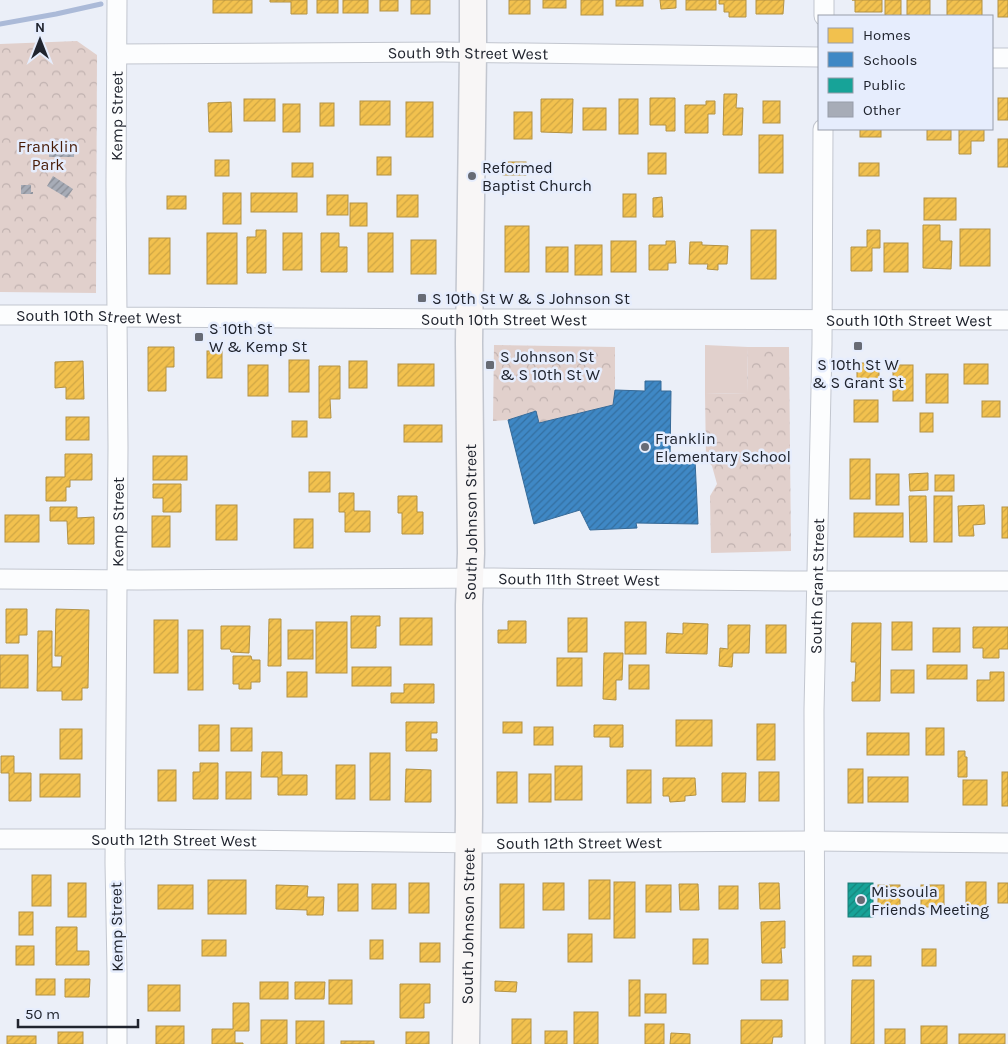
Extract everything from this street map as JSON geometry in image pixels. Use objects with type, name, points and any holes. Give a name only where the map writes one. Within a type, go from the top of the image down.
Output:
[{"type":"street","name":"Kemp Street","points":[[117,0],[117,1044]]},
{"type":"street","name":"South Johnson Street","points":[[466,1044],[469,842],[469,605],[471,578],[469,319],[473,0]]},
{"type":"street","points":[[824,0],[824,15]]},
{"type":"street","name":"South 9th Street West","points":[[117,54],[433,52],[818,57]]},
{"type":"street","points":[[993,58],[1008,58]]},
{"type":"street","name":"South Grant Street","points":[[815,1044],[814,710],[822,320],[823,130]]},
{"type":"street","name":"South 10th Street West","points":[[0,315],[469,319],[1008,320]]},
{"type":"street","name":"South 11th Street West","points":[[0,579],[471,578],[1008,581]]},
{"type":"street","name":"South 12th Street West","points":[[0,839],[1008,843]]},
{"type":"green space","name":"Franklin Park","points":[[77,41],[97,55],[96,293],[0,292],[0,44]]},
{"type":"green space","points":[[494,345],[615,347],[613,405],[539,423],[535,411],[508,420],[493,421]]},
{"type":"green space","points":[[705,345],[748,347],[747,393],[705,394]]},
{"type":"green space","points":[[748,347],[789,347],[791,551],[711,553],[710,496],[717,484],[712,466],[706,459],[705,394],[747,393]]},
{"type":"building: Homes","points":[[213,0],[252,0],[252,13],[213,13]]},
{"type":"building: Homes","points":[[270,0],[307,0],[307,14],[291,14],[291,2],[270,2]]},
{"type":"building: Homes","points":[[317,0],[338,0],[338,13],[317,13]]},
{"type":"building: Homes","points":[[343,0],[368,0],[368,13],[343,13]]},
{"type":"building: Homes","points":[[380,0],[398,0],[398,11],[380,11]]},
{"type":"building: Homes","points":[[411,0],[430,0],[430,14],[411,14]]},
{"type":"building: Homes","points":[[509,0],[530,0],[530,14],[509,14]]},
{"type":"building: Homes","points":[[543,0],[566,0],[566,8],[543,8]]},
{"type":"building: Homes","points":[[581,0],[603,0],[603,15],[581,15]]},
{"type":"building: Homes","points":[[616,0],[643,0],[643,6],[616,6]]},
{"type":"building: Homes","points":[[660,0],[676,0],[676,8],[661,9]]},
{"type":"building: Homes","points":[[686,0],[716,0],[716,10],[686,10]]},
{"type":"building: Homes","points":[[719,0],[746,0],[746,17],[729,17],[729,12],[724,12],[724,4],[719,4]]},
{"type":"building: Homes","points":[[756,0],[784,0],[783,14],[756,14]]},
{"type":"building: Homes","points":[[855,0],[882,0],[882,12],[855,12]]},
{"type":"building: Homes","points":[[885,0],[901,0],[901,15],[885,15]]},
{"type":"building: Homes","points":[[907,0],[930,0],[930,15],[907,15]]},
{"type":"building: Homes","points":[[947,0],[982,0],[982,15],[947,15]]},
{"type":"building: Homes","points":[[998,0],[1008,0],[1008,17],[998,17]]},
{"type":"building: Homes","points":[[724,94],[737,94],[736,108],[743,108],[742,135],[723,135]]},
{"type":"building: Homes","points":[[650,98],[675,98],[675,131],[666,131],[666,125],[650,125]]},
{"type":"building: Homes","points":[[998,98],[1008,98],[1008,120],[998,120]]},
{"type":"building: Homes","points":[[244,99],[275,99],[275,121],[244,121]]},
{"type":"building: Homes","points":[[541,99],[573,99],[572,133],[541,132]]},
{"type":"building: Homes","points":[[619,99],[638,99],[638,134],[619,134]]},
{"type":"building: Homes","points":[[360,101],[390,101],[390,125],[360,125]]},
{"type":"building: Homes","points":[[706,101],[715,101],[715,114],[708,114],[708,133],[685,133],[685,105],[706,105]]},
{"type":"building: Homes","points":[[763,101],[780,101],[780,123],[763,123]]},
{"type":"building: Homes","points":[[231,102],[232,132],[209,132],[208,103]]},
{"type":"building: Homes","points":[[406,102],[433,102],[433,137],[406,137]]},
{"type":"building: Homes","points":[[320,103],[334,103],[334,126],[320,126]]},
{"type":"building: Homes","points":[[283,104],[300,104],[300,132],[283,132]]},
{"type":"building: Homes","points":[[583,108],[606,108],[606,130],[583,130]]},
{"type":"building: Homes","points":[[514,112],[532,112],[532,139],[514,139]]},
{"type":"building: Homes","points":[[860,130],[881,130],[881,137],[860,137]]},
{"type":"building: Homes","points":[[927,130],[951,130],[951,140],[927,140]]},
{"type":"building: Homes","points":[[959,130],[984,130],[984,141],[971,141],[971,154],[959,154]]},
{"type":"building: Homes","points":[[759,135],[783,135],[783,173],[759,173]]},
{"type":"building: Homes","points":[[998,139],[1008,139],[1008,167],[998,167]]},
{"type":"building: Homes","points":[[648,153],[666,153],[666,174],[648,174]]},
{"type":"building: Homes","points":[[377,157],[391,157],[391,175],[377,175]]},
{"type":"building: Homes","points":[[215,160],[229,160],[229,176],[215,176]]},
{"type":"building: Homes","points":[[503,162],[526,162],[526,175],[503,175]]},
{"type":"building: Homes","points":[[292,163],[313,163],[313,177],[292,177]]},
{"type":"building: Homes","points":[[859,163],[879,163],[879,176],[859,176]]},
{"type":"building: Homes","points":[[223,193],[241,193],[241,224],[223,224]]},
{"type":"building: Homes","points":[[251,193],[297,193],[297,212],[251,212]]},
{"type":"building: Homes","points":[[623,194],[636,194],[636,217],[623,217]]},
{"type":"building: Homes","points":[[327,195],[348,195],[348,215],[327,215]]},
{"type":"building: Homes","points":[[397,195],[418,195],[418,217],[397,217]]},
{"type":"building: Homes","points":[[167,196],[186,196],[186,209],[167,209]]},
{"type":"building: Homes","points":[[662,197],[663,217],[653,217],[653,198]]},
{"type":"building: Homes","points":[[924,198],[956,198],[956,220],[924,220]]},
{"type":"building: Homes","points":[[350,203],[367,203],[367,226],[350,226]]},
{"type":"building: Homes","points":[[923,225],[940,225],[940,241],[952,241],[951,269],[923,268]]},
{"type":"building: Homes","points":[[505,226],[529,226],[529,272],[505,272]]},
{"type":"building: Homes","points":[[960,229],[990,229],[990,266],[960,266]]},
{"type":"building: Homes","points":[[256,230],[266,230],[266,273],[247,273],[247,237],[256,237]]},
{"type":"building: Homes","points":[[751,230],[776,230],[776,279],[751,279]]},
{"type":"building: Homes","points":[[867,230],[880,230],[880,248],[872,248],[872,271],[851,271],[851,247],[867,247]]},
{"type":"building: Homes","points":[[207,233],[237,233],[237,284],[207,284]]},
{"type":"building: Homes","points":[[283,233],[302,233],[302,270],[283,270]]},
{"type":"building: Homes","points":[[321,233],[339,233],[339,247],[347,247],[347,272],[321,272]]},
{"type":"building: Homes","points":[[368,233],[393,233],[393,272],[368,272]]},
{"type":"building: Homes","points":[[149,238],[170,238],[170,274],[149,274]]},
{"type":"building: Homes","points":[[411,240],[436,240],[436,274],[411,274]]},
{"type":"building: Homes","points":[[611,241],[636,241],[636,272],[611,272]]},
{"type":"building: Homes","points":[[666,241],[675,241],[676,263],[668,263],[668,270],[649,270],[649,245],[666,245]]},
{"type":"building: Homes","points":[[690,242],[702,242],[702,245],[728,246],[727,264],[718,264],[718,270],[707,269],[708,264],[689,264]]},
{"type":"building: Homes","points":[[884,243],[908,243],[908,272],[884,272]]},
{"type":"building: Homes","points":[[575,245],[602,245],[602,275],[575,275]]},
{"type":"building: Homes","points":[[546,247],[568,247],[568,272],[546,272]]},
{"type":"building: Homes","points":[[148,347],[174,347],[174,367],[166,367],[166,391],[148,391]]},
{"type":"building: Homes","points":[[207,351],[222,351],[222,378],[207,378]]},
{"type":"building: Homes","points":[[289,360],[309,360],[309,392],[289,392]]},
{"type":"building: Homes","points":[[83,361],[84,399],[66,399],[66,387],[55,388],[55,362]]},
{"type":"building: Homes","points":[[349,361],[367,361],[367,388],[349,388]]},
{"type":"building: Homes","points":[[857,363],[879,363],[879,386],[857,386]]},
{"type":"building: Homes","points":[[398,364],[434,364],[434,386],[398,386]]},
{"type":"building: Homes","points":[[964,364],[988,364],[988,384],[964,384]]},
{"type":"building: Homes","points":[[248,365],[268,365],[268,396],[248,396]]},
{"type":"building: Homes","points":[[893,365],[913,365],[913,401],[893,401]]},
{"type":"building: Homes","points":[[319,366],[340,366],[340,399],[330,399],[331,418],[319,418]]},
{"type":"building: Homes","points":[[926,374],[948,374],[948,403],[926,403]]},
{"type":"building: Homes","points":[[854,400],[878,400],[878,422],[854,422]]},
{"type":"building: Homes","points":[[982,401],[1000,401],[1000,417],[982,417]]},
{"type":"building: Homes","points":[[920,413],[933,413],[933,432],[920,432]]},
{"type":"building: Homes","points":[[66,417],[89,417],[89,440],[66,440]]},
{"type":"building: Homes","points":[[292,421],[307,421],[307,437],[292,437]]},
{"type":"building: Homes","points":[[404,425],[442,425],[442,442],[404,442]]},
{"type":"building: Homes","points":[[65,454],[92,454],[92,480],[70,480],[70,487],[66,487],[66,501],[46,501],[46,477],[65,477]]},
{"type":"building: Homes","points":[[153,456],[187,456],[187,480],[153,480]]},
{"type":"building: Homes","points":[[850,459],[870,459],[870,499],[850,499]]},
{"type":"building: Homes","points":[[309,472],[330,472],[330,492],[309,492]]},
{"type":"building: Homes","points":[[928,473],[928,490],[910,491],[909,474]]},
{"type":"building: Homes","points":[[876,474],[899,474],[899,505],[876,505]]},
{"type":"building: Homes","points":[[935,475],[954,475],[954,491],[935,491]]},
{"type":"building: Homes","points":[[153,484],[181,484],[181,512],[163,512],[163,498],[153,498]]},
{"type":"building: Homes","points":[[339,493],[354,493],[354,511],[370,511],[370,532],[345,532],[345,512],[339,512]]},
{"type":"building: Homes","points":[[398,496],[417,496],[417,512],[423,512],[423,534],[402,534],[402,513],[398,513]]},
{"type":"building: Homes","points":[[909,496],[926,496],[927,542],[910,542]]},
{"type":"building: Homes","points":[[934,496],[952,496],[952,542],[934,542]]},
{"type":"building: Homes","points":[[216,505],[237,505],[237,540],[216,540]]},
{"type":"building: Homes","points":[[984,505],[985,524],[973,525],[974,536],[959,536],[958,506]]},
{"type":"building: Homes","points":[[50,507],[77,507],[77,518],[94,517],[94,544],[68,544],[67,521],[50,521]]},
{"type":"building: Homes","points":[[1002,507],[1008,507],[1008,538],[1002,538]]},
{"type":"building: Homes","points":[[854,513],[903,513],[903,537],[854,537]]},
{"type":"building: Homes","points":[[5,515],[39,515],[39,542],[5,542]]},
{"type":"building: Homes","points":[[152,516],[170,516],[170,547],[152,547]]},
{"type":"building: Homes","points":[[294,519],[313,519],[313,548],[294,548]]},
{"type":"building: Homes","points":[[6,609],[27,609],[27,635],[19,635],[19,643],[6,643]]},
{"type":"building: Homes","points":[[56,609],[89,610],[88,688],[82,688],[82,700],[62,700],[62,691],[37,691],[38,631],[52,631],[52,667],[61,667],[62,656],[55,656]]},
{"type":"building: Homes","points":[[351,616],[380,616],[380,626],[376,626],[376,648],[351,648]]},
{"type":"building: Homes","points":[[400,618],[432,618],[432,645],[400,645]]},
{"type":"building: Homes","points":[[568,618],[587,618],[587,652],[568,652]]},
{"type":"building: Homes","points":[[269,619],[281,619],[281,666],[268,666]]},
{"type":"building: Homes","points":[[154,620],[178,620],[178,673],[154,673]]},
{"type":"building: Homes","points":[[508,621],[526,621],[526,643],[498,643],[498,630],[508,630]]},
{"type":"building: Homes","points":[[316,622],[347,622],[347,673],[316,673]]},
{"type":"building: Homes","points":[[625,622],[646,622],[646,654],[625,654]]},
{"type":"building: Homes","points":[[892,622],[912,622],[912,650],[892,650]]},
{"type":"building: Homes","points":[[683,623],[708,624],[707,654],[666,653],[667,633],[683,634]]},
{"type":"building: Homes","points":[[852,623],[881,623],[880,701],[852,701],[852,682],[855,682],[856,662],[851,662]]},
{"type":"building: Homes","points":[[728,625],[750,625],[749,653],[733,653],[732,667],[719,666],[720,648],[728,649]]},
{"type":"building: Homes","points":[[766,625],[786,625],[786,653],[766,653]]},
{"type":"building: Homes","points":[[221,626],[250,626],[249,653],[231,652],[230,649],[221,649]]},
{"type":"building: Homes","points":[[973,627],[1008,627],[1008,649],[999,649],[999,658],[983,658],[983,648],[973,648]]},
{"type":"building: Homes","points":[[933,628],[960,628],[960,652],[933,652]]},
{"type":"building: Homes","points":[[188,630],[203,630],[203,690],[188,690]]},
{"type":"building: Homes","points":[[288,630],[313,630],[313,659],[288,659]]},
{"type":"building: Homes","points":[[604,653],[623,653],[622,680],[616,680],[616,700],[603,699]]},
{"type":"building: Homes","points":[[0,655],[28,655],[28,688],[0,688]]},
{"type":"building: Homes","points":[[233,656],[251,656],[252,660],[260,660],[260,682],[251,682],[251,689],[239,689],[239,684],[233,684]]},
{"type":"building: Homes","points":[[557,658],[582,658],[582,686],[557,686]]},
{"type":"building: Homes","points":[[629,665],[649,665],[649,689],[629,689]]},
{"type":"building: Homes","points":[[927,665],[967,665],[967,679],[927,679]]},
{"type":"building: Homes","points":[[352,667],[391,667],[391,686],[352,686]]},
{"type":"building: Homes","points":[[891,670],[914,670],[914,693],[891,693]]},
{"type":"building: Homes","points":[[287,672],[307,672],[307,697],[287,697]]},
{"type":"building: Homes","points":[[990,672],[1004,672],[1004,701],[977,701],[977,680],[990,680]]},
{"type":"building: Homes","points":[[404,684],[434,684],[434,703],[391,703],[391,693],[404,693]]},
{"type":"building: Homes","points":[[676,720],[712,720],[712,746],[676,746]]},
{"type":"building: Homes","points":[[406,722],[437,722],[437,733],[431,733],[431,739],[437,739],[437,751],[406,751]]},
{"type":"building: Homes","points":[[503,722],[522,722],[522,733],[503,733]]},
{"type":"building: Homes","points":[[757,724],[775,724],[775,760],[757,760]]},
{"type":"building: Homes","points":[[199,725],[219,725],[219,751],[199,751]]},
{"type":"building: Homes","points":[[594,725],[623,725],[623,747],[610,747],[610,737],[594,737]]},
{"type":"building: Homes","points":[[534,727],[553,727],[553,745],[534,745]]},
{"type":"building: Homes","points":[[231,728],[252,728],[252,751],[231,751]]},
{"type":"building: Homes","points":[[926,728],[944,728],[944,755],[926,755]]},
{"type":"building: Homes","points":[[60,729],[82,729],[82,759],[60,759]]},
{"type":"building: Homes","points":[[867,733],[909,733],[909,755],[867,755]]},
{"type":"building: Homes","points":[[958,751],[965,751],[965,757],[967,757],[967,777],[958,777]]},
{"type":"building: Homes","points":[[262,752],[282,752],[282,775],[307,775],[307,795],[278,795],[278,777],[261,777]]},
{"type":"building: Homes","points":[[370,753],[390,753],[390,800],[370,800]]},
{"type":"building: Homes","points":[[1,756],[14,756],[14,773],[31,773],[31,801],[9,801],[9,773],[1,773]]},
{"type":"building: Homes","points":[[200,763],[218,763],[218,799],[193,799],[193,772],[200,772]]},
{"type":"building: Homes","points":[[336,765],[355,765],[355,799],[336,799]]},
{"type":"building: Homes","points":[[555,766],[582,766],[582,800],[555,800]]},
{"type":"building: Homes","points":[[406,769],[431,770],[431,802],[405,802]]},
{"type":"building: Homes","points":[[848,769],[863,769],[863,803],[848,803]]},
{"type":"building: Homes","points":[[158,770],[176,770],[176,801],[158,801]]},
{"type":"building: Homes","points":[[627,770],[651,770],[651,803],[627,803]]},
{"type":"building: Homes","points":[[226,772],[251,772],[251,799],[226,799]]},
{"type":"building: Homes","points":[[497,772],[517,772],[517,803],[497,803]]},
{"type":"building: Homes","points":[[759,772],[779,772],[779,801],[759,801]]},
{"type":"building: Homes","points":[[1002,772],[1008,772],[1008,806],[1002,806]]},
{"type":"building: Homes","points":[[722,773],[746,773],[745,802],[722,802]]},
{"type":"building: Homes","points":[[40,774],[80,774],[80,797],[40,797]]},
{"type":"building: Homes","points":[[529,774],[551,774],[551,802],[529,802]]},
{"type":"building: Homes","points":[[868,777],[908,777],[908,802],[868,802]]},
{"type":"building: Homes","points":[[663,778],[695,778],[696,795],[685,796],[685,801],[670,802],[669,796],[663,796]]},
{"type":"building: Homes","points":[[963,780],[987,780],[987,805],[963,805]]},
{"type":"building: Homes","points":[[32,875],[51,875],[51,906],[32,906]]},
{"type":"building: Homes","points":[[208,880],[246,880],[246,914],[208,914]]},
{"type":"building: Homes","points":[[589,880],[610,880],[610,919],[589,919]]},
{"type":"building: Homes","points":[[614,882],[635,882],[635,938],[614,938]]},
{"type":"building: Homes","points":[[966,882],[986,882],[986,907],[966,907]]},
{"type":"building: Homes","points":[[68,883],[86,883],[86,917],[68,917]]},
{"type":"building: Homes","points":[[409,883],[429,883],[429,913],[409,913]]},
{"type":"building: Homes","points":[[543,883],[564,883],[564,910],[543,910]]},
{"type":"building: Homes","points":[[759,883],[779,883],[780,909],[760,909]]},
{"type":"building: Homes","points":[[998,883],[1008,883],[1008,903],[998,903]]},
{"type":"building: Homes","points":[[338,884],[358,884],[358,911],[338,911]]},
{"type":"building: Homes","points":[[372,884],[396,884],[396,909],[372,909]]},
{"type":"building: Homes","points":[[500,884],[524,884],[524,928],[500,928]]},
{"type":"building: Homes","points":[[679,884],[698,884],[699,910],[680,910]]},
{"type":"building: Homes","points":[[158,885],[193,885],[193,909],[158,909]]},
{"type":"building: Homes","points":[[276,885],[308,886],[307,897],[324,897],[323,915],[307,915],[307,910],[276,909]]},
{"type":"building: Homes","points":[[646,885],[671,885],[671,912],[646,912]]},
{"type":"building: Homes","points":[[878,885],[900,885],[900,909],[878,909]]},
{"type":"building: Homes","points":[[921,885],[944,885],[944,907],[921,907]]},
{"type":"building: Homes","points":[[719,886],[738,886],[738,909],[719,909]]},
{"type":"building: Homes","points":[[19,912],[33,912],[33,935],[19,935]]},
{"type":"building: Homes","points":[[785,921],[785,948],[781,948],[782,963],[762,963],[761,922]]},
{"type":"building: Homes","points":[[56,927],[77,927],[77,951],[89,951],[89,965],[56,965]]},
{"type":"building: Homes","points":[[568,934],[592,934],[592,962],[568,962]]},
{"type":"building: Homes","points":[[693,939],[708,939],[708,964],[693,964]]},
{"type":"building: Homes","points":[[202,940],[226,940],[226,956],[202,956]]},
{"type":"building: Homes","points":[[370,940],[383,940],[383,959],[370,959]]},
{"type":"building: Homes","points":[[420,943],[440,943],[440,962],[420,962]]},
{"type":"building: Homes","points":[[16,946],[34,946],[34,965],[16,965]]},
{"type":"building: Homes","points":[[922,949],[936,949],[936,966],[922,966]]},
{"type":"building: Homes","points":[[853,956],[871,956],[871,966],[853,966]]},
{"type":"building: Homes","points":[[36,979],[55,979],[55,995],[36,995]]},
{"type":"building: Homes","points":[[65,979],[90,979],[89,997],[65,997]]},
{"type":"building: Homes","points":[[329,980],[352,980],[352,1004],[329,1004]]},
{"type":"building: Homes","points":[[629,980],[640,980],[640,1016],[629,1016]]},
{"type":"building: Homes","points":[[761,980],[788,980],[788,1000],[761,1000]]},
{"type":"building: Homes","points":[[852,980],[874,980],[874,1044],[851,1044]]},
{"type":"building: Homes","points":[[495,981],[517,982],[516,992],[495,991]]},
{"type":"building: Homes","points":[[260,982],[288,982],[288,999],[260,999]]},
{"type":"building: Homes","points":[[295,982],[325,982],[324,999],[295,999]]},
{"type":"building: Homes","points":[[400,984],[430,984],[430,1003],[424,1003],[424,1018],[400,1018]]},
{"type":"building: Homes","points":[[148,985],[180,985],[180,1011],[148,1011]]},
{"type":"building: Homes","points":[[645,994],[666,994],[666,1013],[645,1013]]},
{"type":"building: Homes","points":[[233,1003],[249,1003],[249,1031],[235,1031],[235,1043],[243,1044],[212,1044],[212,1029],[233,1029]]},
{"type":"building: Homes","points":[[574,1012],[598,1012],[598,1044],[574,1044]]},
{"type":"building: Homes","points":[[512,1019],[531,1019],[531,1044],[512,1044]]},
{"type":"building: Homes","points":[[261,1020],[287,1020],[287,1044],[261,1044]]},
{"type":"building: Homes","points":[[741,1020],[782,1020],[782,1037],[773,1037],[772,1044],[741,1044]]},
{"type":"building: Homes","points":[[296,1021],[324,1021],[324,1044],[296,1044]]},
{"type":"building: Homes","points":[[645,1024],[664,1024],[664,1044],[645,1044]]},
{"type":"building: Homes","points":[[156,1026],[184,1026],[184,1044],[156,1044]]},
{"type":"building: Homes","points":[[921,1026],[947,1026],[947,1044],[921,1044]]},
{"type":"building: Homes","points":[[885,1029],[905,1029],[905,1044],[885,1044]]},
{"type":"building: Homes","points":[[545,1031],[567,1031],[567,1044],[545,1044]]},
{"type":"building: Homes","points":[[58,1032],[83,1032],[83,1044],[58,1044]]},
{"type":"building: Homes","points":[[406,1032],[429,1032],[429,1044],[406,1044]]},
{"type":"building: Homes","points":[[671,1033],[690,1034],[690,1044],[670,1044]]},
{"type":"building: Homes","points":[[959,1034],[1005,1034],[1005,1044],[959,1044]]},
{"type":"building: Homes","points":[[7,1036],[36,1036],[36,1044],[7,1044]]},
{"type":"building: Homes","points":[[341,1041],[374,1041],[374,1044],[341,1044]]},
{"type":"building: Schools","name":"Franklin Elementary School","points":[[645,381],[661,381],[661,391],[671,391],[670,460],[695,460],[698,524],[636,523],[637,528],[590,530],[580,510],[534,524],[508,420],[536,411],[539,423],[613,405],[615,390],[645,391]]},
{"type":"building: Public","name":"Missoula Friends Meeting","points":[[848,883],[873,883],[873,917],[848,917]]},
{"type":"building: Other","points":[[49,141],[74,141],[74,157],[49,157]]},
{"type":"building: Other","points":[[53,176],[73,189],[67,198],[47,186]]},
{"type":"building: Other","points":[[21,185],[31,185],[31,192],[33,194],[21,194]]},
{"type":"waterway","points":[[0,24],[101,4]]},
{"type":"place","name":"Reformed Baptist Church","points":[[472,176]]},
{"type":"place","name":"S 10th St W & S Johnson St","points":[[422,298]]},
{"type":"place","name":"S 10th St W & Kemp St","points":[[199,337]]},
{"type":"place","name":"S 10th St W & S Grant St","points":[[858,346]]},
{"type":"place","name":"S Johnson St & S 10th St W","points":[[490,365]]},
{"type":"place","name":"Franklin Elementary School","points":[[645,447]]},
{"type":"place","name":"Missoula Friends Meeting","points":[[861,900]]}]
